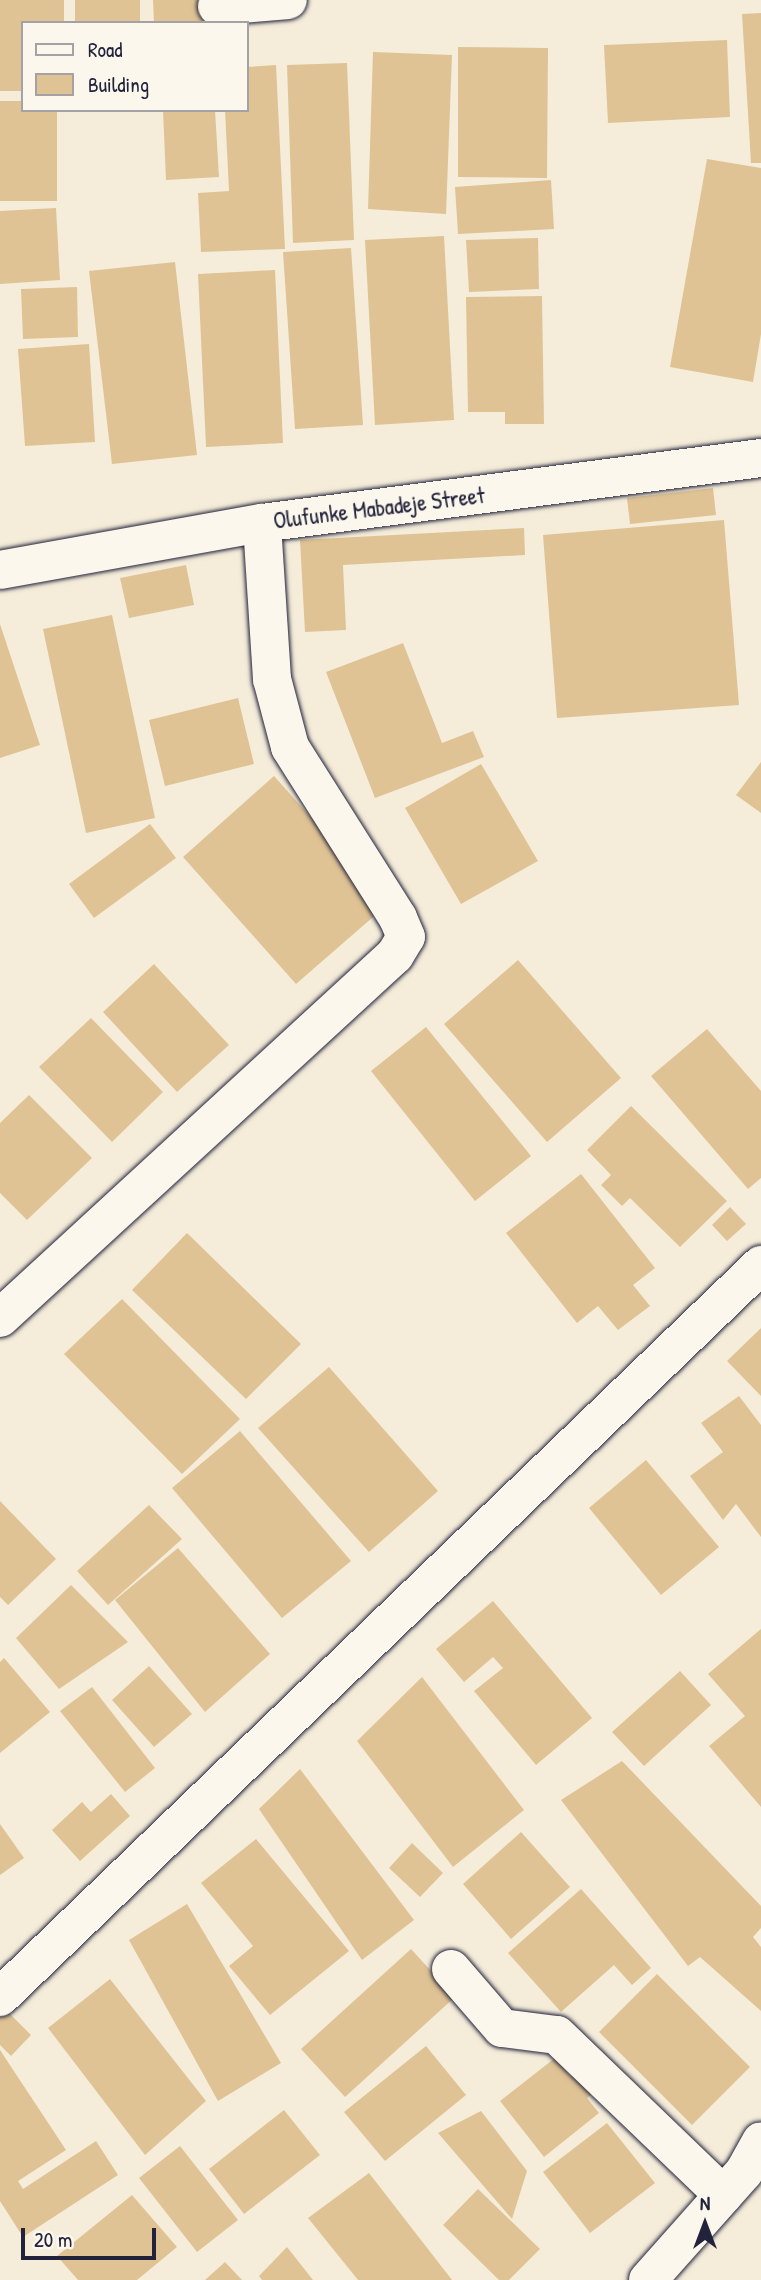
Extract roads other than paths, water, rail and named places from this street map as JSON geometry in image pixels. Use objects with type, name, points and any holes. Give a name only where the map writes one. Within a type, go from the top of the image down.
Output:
[{"type":"street","points":[[217,6],[288,0]]},
{"type":"street","name":"Olufunke Mabadeje Street","points":[[0,570],[262,523],[761,458]]},
{"type":"street","points":[[0,1318],[395,955],[406,937],[398,918],[290,747],[272,679],[262,523]]},
{"type":"street","points":[[0,1997],[761,1265]]},
{"type":"street","points":[[451,1969],[502,2028],[557,2035],[723,2195]]},
{"type":"street","points":[[648,2280],[744,2172],[761,2141]]}]
